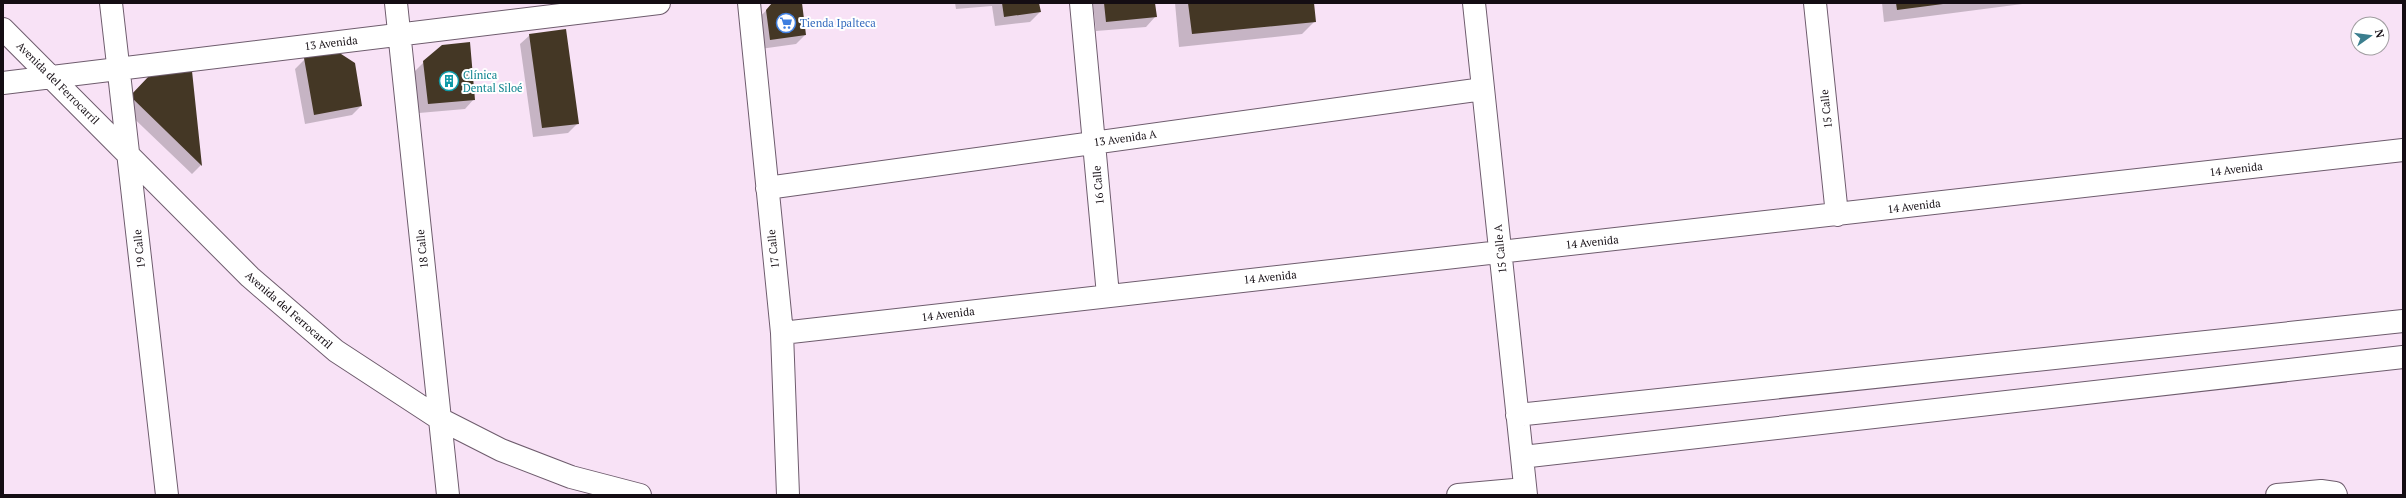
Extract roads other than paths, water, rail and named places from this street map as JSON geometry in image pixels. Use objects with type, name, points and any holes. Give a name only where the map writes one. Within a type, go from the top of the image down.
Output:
[{"type":"street","name":"19 Calle","points":[[111,3],[167,495]]},
{"type":"street","name":"18 Calle","points":[[396,3],[448,495]]},
{"type":"street","name":"13 Avenida","points":[[3,82],[659,3]]},
{"type":"street","name":"17 Calle","points":[[749,3],[782,333],[788,495]]},
{"type":"street","name":"16 Calle","points":[[1081,3],[1108,295]]},
{"type":"street","name":"15 Calle A","points":[[1474,3],[1526,492]]},
{"type":"street","name":"15 Calle","points":[[1815,3],[1837,215]]},
{"type":"street","name":"Avenida del Ferrocarril","points":[[3,29],[129,153],[250,277],[336,351],[440,418],[501,450],[571,478],[640,495]]},
{"type":"street","name":"13 Avenida A","points":[[767,188],[1483,89]]},
{"type":"street","name":"14 Avenida","points":[[782,333],[2403,150]]},
{"type":"street","points":[[1517,415],[2403,321]]},
{"type":"street","points":[[1522,457],[2403,357]]},
{"type":"street","points":[[2277,495],[2321,491],[2335,493],[2336,495]]},
{"type":"street","points":[[1458,495],[1526,492]]},
{"type":"place","name":"Tienda Ipalteca","points":[[786,23]]},
{"type":"place","name":"Clínica Dental Siloé","points":[[449,81]]}]
